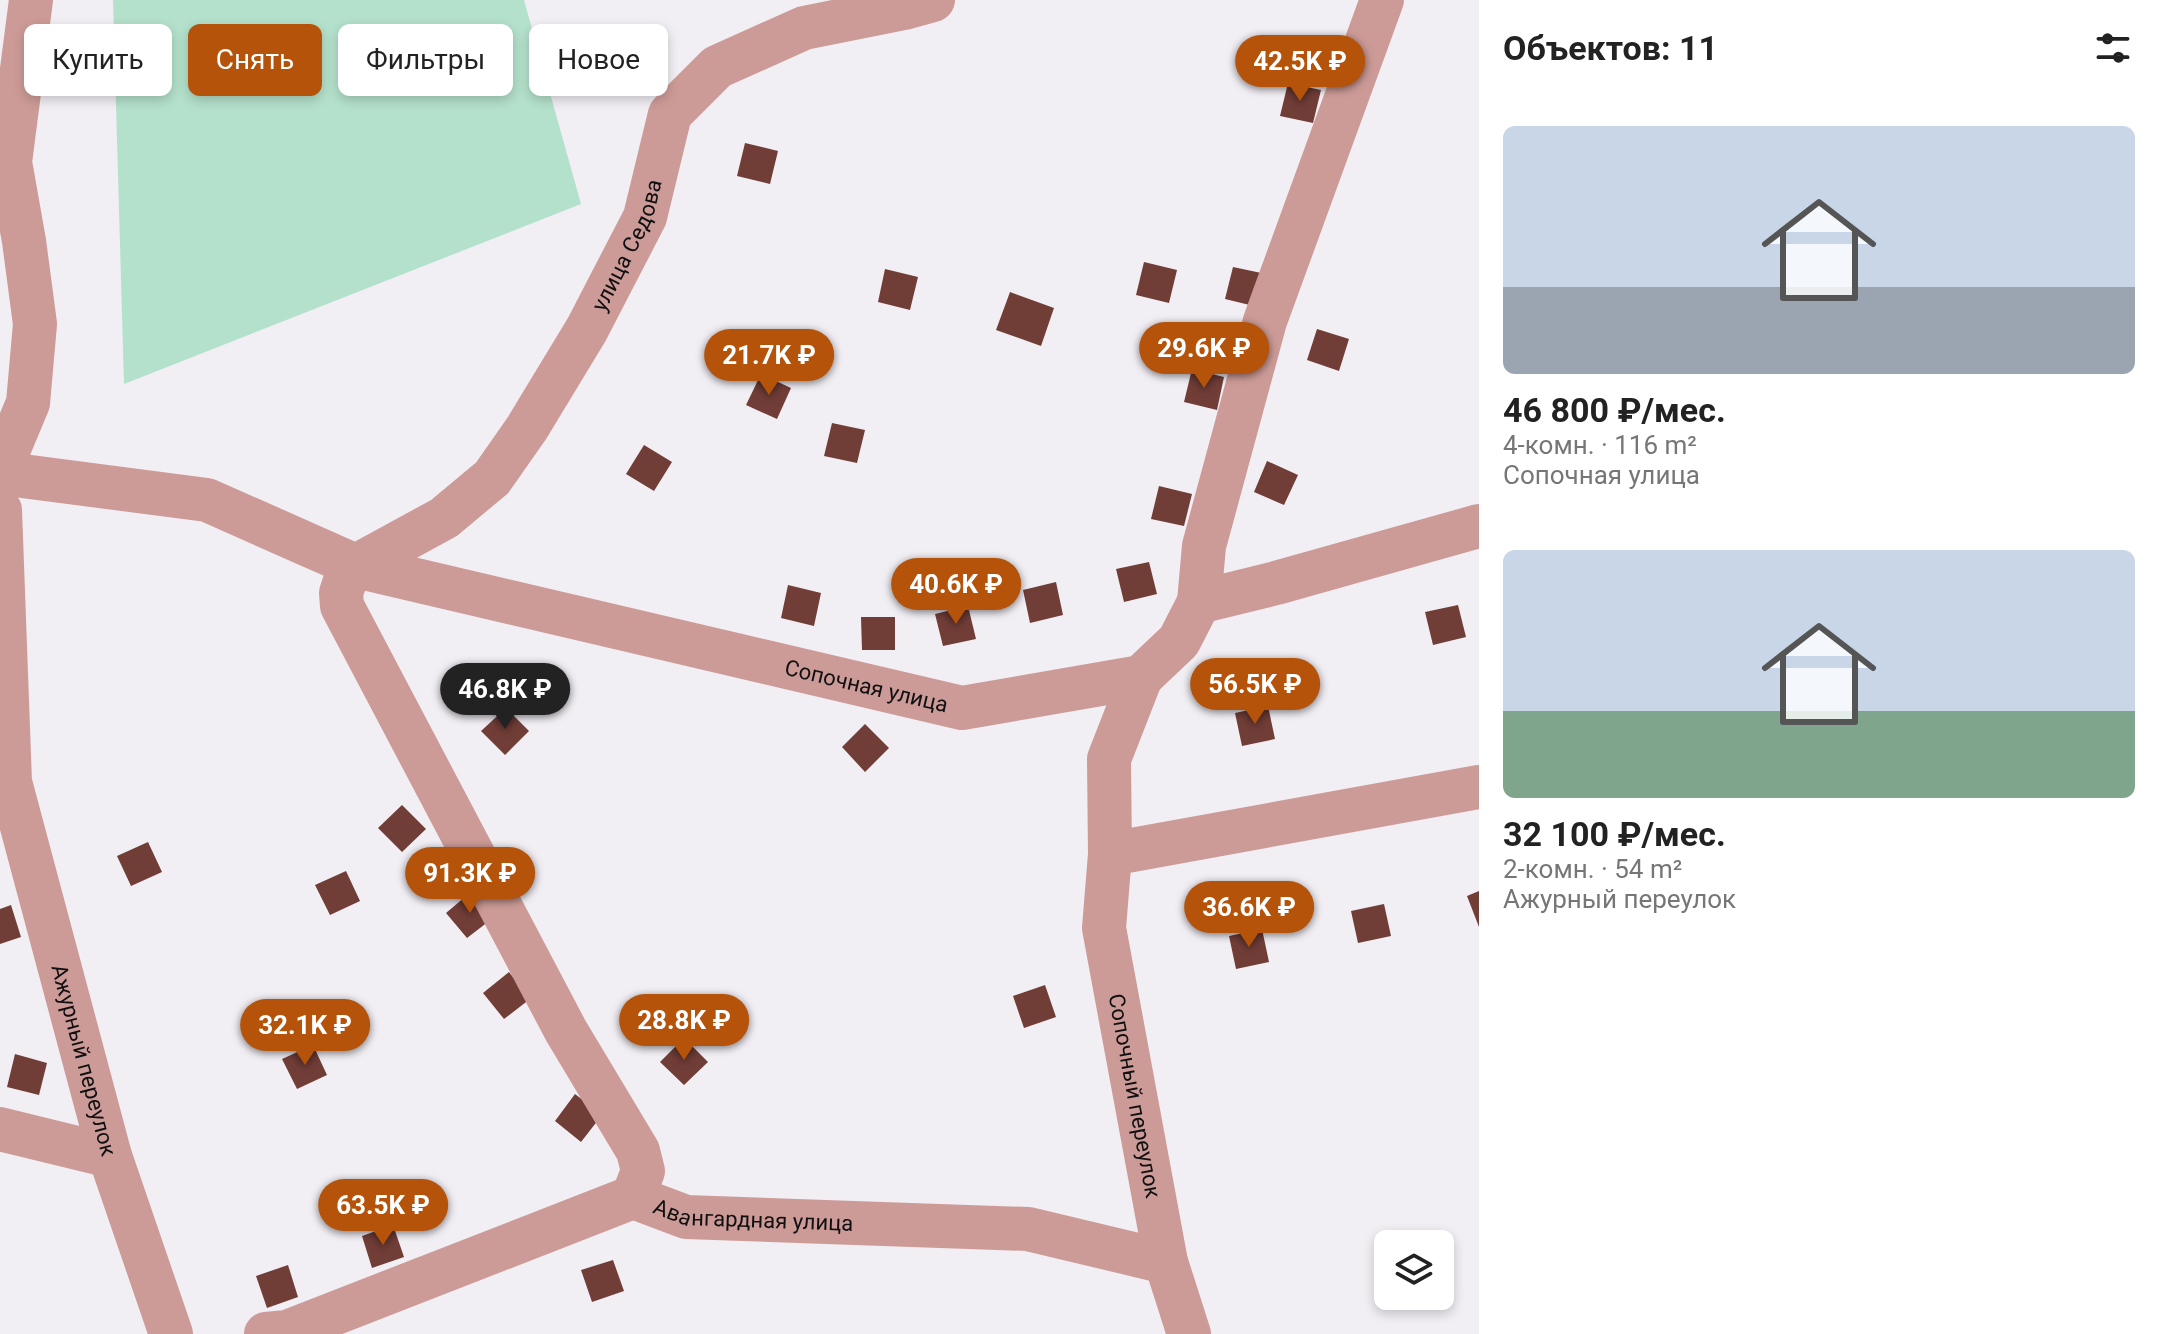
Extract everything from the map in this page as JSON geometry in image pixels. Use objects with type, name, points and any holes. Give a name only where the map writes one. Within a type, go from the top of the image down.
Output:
[{"type":"street","points":[[0,471],[28,403],[35,324],[24,241],[5,160],[31,0]]},
{"type":"street","name":"улица Седова","points":[[356,566],[444,518],[492,478],[527,428],[587,329],[645,217],[670,114],[717,67],[804,28],[933,0]]},
{"type":"street","points":[[1141,677],[1179,641],[1199,602],[1204,546],[1265,321],[1382,0]]},
{"type":"street","name":"Сопочная улица","points":[[0,471],[207,500],[356,566],[962,708],[1141,677]]},
{"type":"street","name":"Ажурный переулок","points":[[0,510],[5,782],[110,1156],[171,1334]]},
{"type":"street","points":[[1199,602],[1479,526]]},
{"type":"street","points":[[356,566],[345,581],[341,593],[342,606],[566,1031],[638,1151],[643,1171],[633,1197]]},
{"type":"street","name":"Сопочный переулок","points":[[1141,677],[1109,759],[1110,854],[1104,928],[1166,1262],[1189,1334]]},
{"type":"street","points":[[1110,854],[1479,787]]},
{"type":"street","points":[[0,1129],[110,1156]]},
{"type":"street","name":"Авангардная улица","points":[[266,1334],[287,1332],[633,1197],[686,1217],[1028,1229],[1166,1262]]},
{"type":"green space","points":[[113,0],[524,0],[531,24],[529,96],[551,96],[581,204],[124,384],[116,96],[172,96],[172,24],[114,24]]},
{"type":"building","points":[[1288,83],[1321,90],[1313,123],[1280,116]]},
{"type":"building","points":[[745,143],[778,151],[770,184],[737,176]]},
{"type":"building","points":[[1144,262],[1177,270],[1169,303],[1136,295]]},
{"type":"building","points":[[1233,267],[1266,274],[1258,307],[1225,299]]},
{"type":"building","points":[[885,269],[918,277],[910,310],[878,302]]},
{"type":"building","points":[[1010,292],[1054,308],[1041,346],[996,330]]},
{"type":"building","points":[[1317,329],[1349,339],[1339,371],[1307,360]]},
{"type":"building","points":[[1192,369],[1224,377],[1217,410],[1184,402]]},
{"type":"building","points":[[761,374],[791,388],[777,419],[746,405]]},
{"type":"building","points":[[832,423],[865,430],[857,463],[824,456]]},
{"type":"building","points":[[644,445],[672,462],[654,491],[626,474]]},
{"type":"building","points":[[1267,461],[1298,475],[1284,505],[1254,492]]},
{"type":"building","points":[[1159,486],[1192,494],[1184,526],[1151,519]]},
{"type":"building","points":[[1149,562],[1157,594],[1124,602],[1116,569]]},
{"type":"building","points":[[1056,582],[1063,615],[1030,623],[1023,590]]},
{"type":"building","points":[[788,585],[821,593],[814,626],[781,618]]},
{"type":"building","points":[[1458,605],[1466,637],[1433,645],[1425,612]]},
{"type":"building","points":[[968,606],[976,639],[943,646],[935,614]]},
{"type":"building","points":[[861,617],[895,617],[895,650],[862,650]]},
{"type":"building","points":[[1268,706],[1275,739],[1242,746],[1235,713]]},
{"type":"building","points":[[506,708],[529,731],[505,755],[481,731]]},
{"type":"building","points":[[865,724],[889,748],[865,772],[842,747]]},
{"type":"building","points":[[402,805],[426,829],[402,852],[378,828]]},
{"type":"building","points":[[148,842],[162,872],[131,886],[117,856]]},
{"type":"building","points":[[346,871],[360,901],[330,915],[315,885]]},
{"type":"building","points":[[472,891],[493,918],[467,938],[446,913]]},
{"type":"building","points":[[1479,891],[1479,927],[1467,896]]},
{"type":"building","points":[[1384,904],[1391,936],[1358,943],[1351,911]]},
{"type":"building","points":[[11,905],[21,937],[0,944],[0,909]]},
{"type":"building","points":[[1262,929],[1269,962],[1236,969],[1229,936]]},
{"type":"building","points":[[509,972],[530,999],[504,1019],[483,993]]},
{"type":"building","points":[[1045,985],[1056,1017],[1024,1028],[1013,996]]},
{"type":"building","points":[[684,1038],[708,1062],[684,1085],[660,1062]]},
{"type":"building","points":[[313,1045],[327,1075],[297,1089],[282,1059]]},
{"type":"building","points":[[15,1054],[47,1063],[39,1095],[7,1087]]},
{"type":"building","points":[[575,1094],[602,1115],[581,1142],[555,1121]]},
{"type":"building","points":[[393,1225],[404,1257],[372,1268],[362,1236]]},
{"type":"building","points":[[613,1260],[624,1291],[592,1302],[581,1270]]},
{"type":"building","points":[[288,1265],[298,1297],[267,1308],[256,1276]]}]
